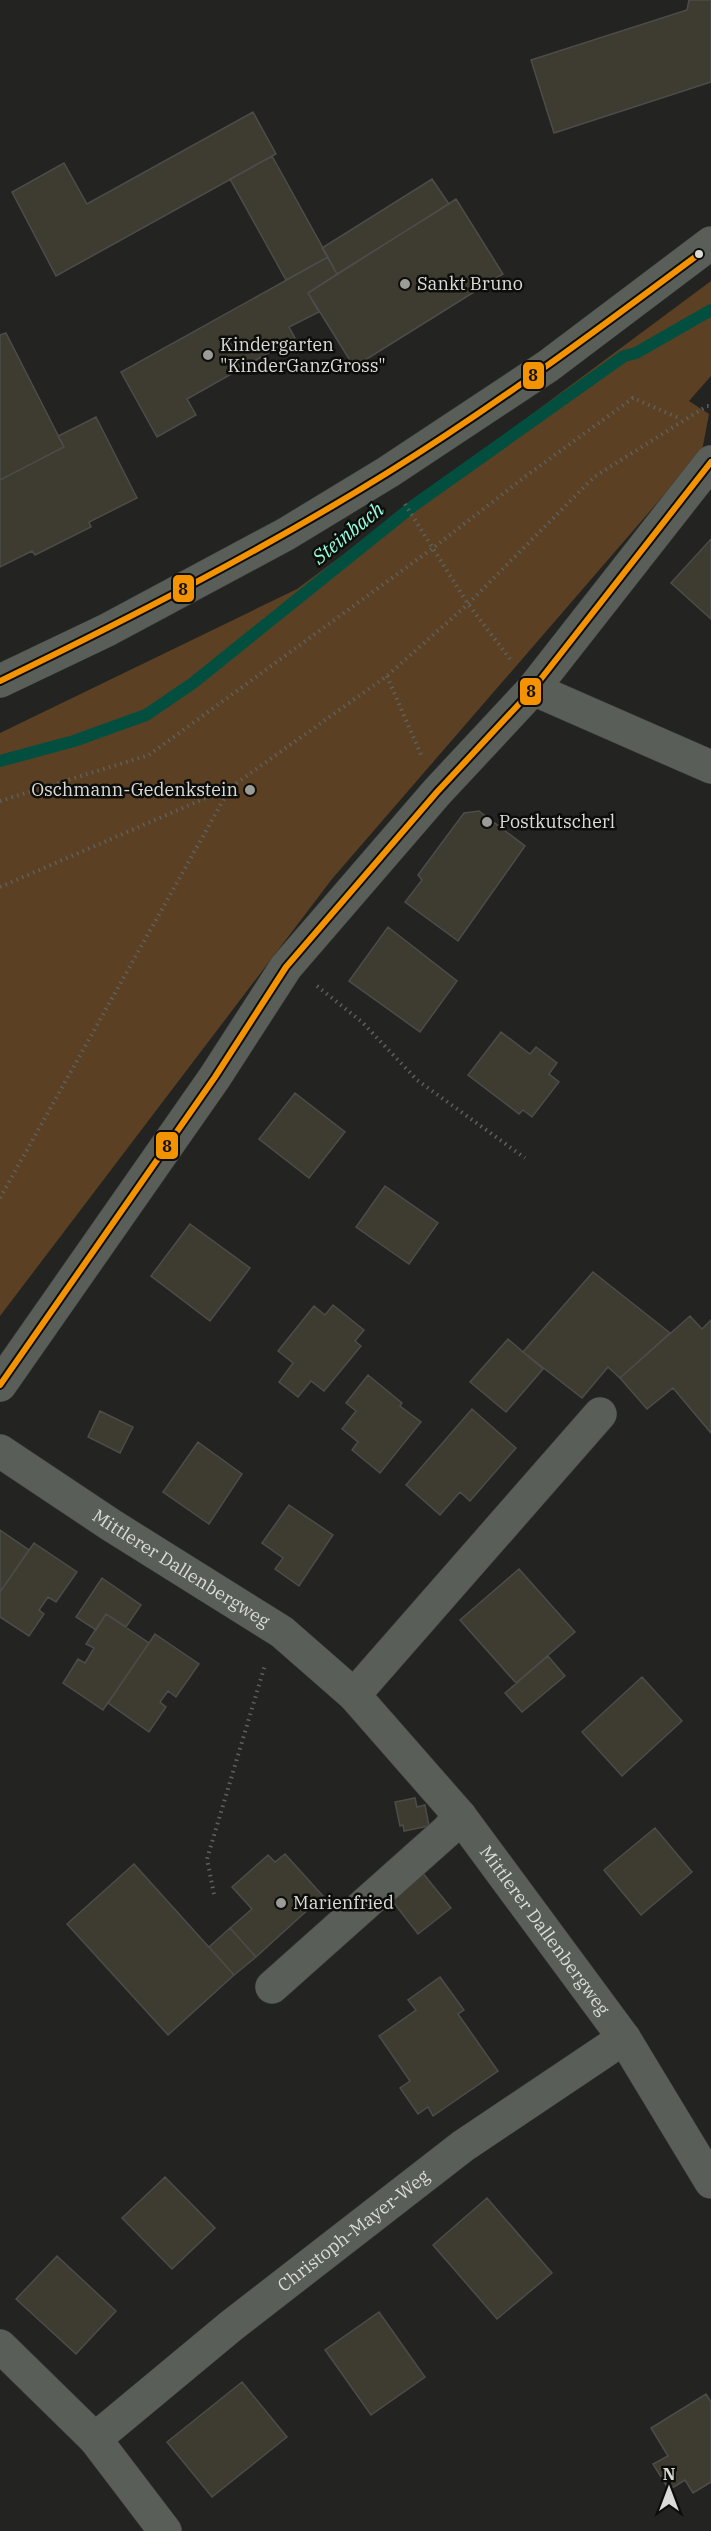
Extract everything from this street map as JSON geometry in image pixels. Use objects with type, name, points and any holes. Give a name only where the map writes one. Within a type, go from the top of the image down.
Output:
[{"type":"street","points":[[0,681],[118,624],[286,534],[388,472],[548,366],[711,243]]},
{"type":"street","points":[[0,1385],[215,1077],[286,968],[437,792],[533,688],[711,462]]},
{"type":"street","points":[[533,688],[711,767]]},
{"type":"street","points":[[354,1695],[600,1414]]},
{"type":"street","name":"Mittlerer Dallenbergweg","points":[[0,1451],[111,1525],[282,1632],[354,1695],[460,1816],[624,2038],[711,2182]]},
{"type":"street","points":[[272,1987],[447,1831],[460,1816]]},
{"type":"street","name":"Christoph-Mayer-Weg","points":[[95,2439],[231,2326],[463,2146],[624,2038]]},
{"type":"street","points":[[0,2346],[95,2439],[165,2531]]},
{"type":"path","points":[[0,801],[149,754],[433,548],[526,476],[633,398],[682,419]]},
{"type":"path","points":[[0,886],[231,787],[387,676],[468,604],[594,477],[682,419],[711,406]]},
{"type":"path","points":[[404,501],[418,527],[468,604],[533,688]]},
{"type":"path","points":[[387,676],[437,792]]},
{"type":"path","points":[[0,1198],[231,787]]},
{"type":"path","points":[[327,992],[362,1022],[417,1080],[525,1158]]},
{"type":"path","points":[[214,1894],[207,1859],[267,1657],[282,1632]]},
{"type":"shaded area","points":[[711,281],[711,376],[689,401],[709,414],[702,451],[332,879],[0,1316],[0,733],[297,589]]},
{"type":"building","points":[[689,0],[711,0],[711,82],[554,133],[531,60],[687,10]]},
{"type":"building","points":[[253,112],[276,154],[56,276],[12,192],[64,163],[87,204]]},
{"type":"building","points":[[272,156],[328,257],[286,280],[230,179]]},
{"type":"building","points":[[432,179],[449,204],[337,274],[322,248]]},
{"type":"building","name":"Sankt Bruno","points":[[456,199],[503,274],[354,367],[308,293]]},
{"type":"building","name":"Kindergarten \"KinderGanzGross\"","points":[[328,257],[337,274],[308,293],[319,312],[289,327],[295,338],[187,399],[196,415],[157,437],[121,372]]},
{"type":"building","points":[[6,333],[64,447],[0,480],[0,335]]},
{"type":"building","points":[[96,417],[137,498],[89,522],[91,527],[35,555],[32,551],[0,567],[0,480],[64,447],[58,436]]},
{"type":"building","points":[[711,539],[711,619],[671,583]]},
{"type":"building","points":[[479,811],[525,846],[458,941],[405,902],[422,880],[418,875],[464,813]]},
{"type":"building","points":[[388,927],[457,981],[420,1032],[349,981]]},
{"type":"building","points":[[501,1032],[530,1054],[536,1047],[557,1063],[549,1074],[559,1082],[532,1117],[523,1110],[519,1114],[468,1075]]},
{"type":"building","points":[[295,1093],[345,1132],[309,1178],[259,1139]]},
{"type":"building","points":[[385,1186],[438,1223],[409,1264],[356,1227]]},
{"type":"building","points":[[190,1224],[250,1268],[210,1321],[151,1276]]},
{"type":"building","points":[[593,1272],[670,1333],[620,1378],[608,1367],[582,1398],[523,1352]]},
{"type":"building","points":[[333,1305],[364,1330],[355,1341],[361,1346],[324,1391],[311,1381],[298,1397],[279,1382],[293,1363],[278,1351],[314,1306],[325,1315]]},
{"type":"building","points":[[690,1316],[702,1329],[711,1320],[711,1433],[673,1388],[647,1409],[620,1378]]},
{"type":"building","points":[[508,1339],[543,1369],[506,1412],[470,1382]]},
{"type":"building","points":[[368,1375],[402,1403],[400,1406],[421,1422],[380,1473],[352,1450],[358,1442],[342,1429],[356,1411],[346,1403]]},
{"type":"building","points":[[472,1409],[516,1448],[470,1501],[460,1492],[440,1515],[406,1485]]},
{"type":"building","points":[[100,1411],[133,1427],[120,1453],[88,1437]]},
{"type":"building","points":[[198,1442],[242,1474],[209,1524],[163,1492]]},
{"type":"building","points":[[289,1505],[333,1535],[299,1586],[275,1569],[283,1558],[262,1543]]},
{"type":"building","points":[[0,1530],[29,1550],[0,1592]]},
{"type":"building","points":[[34,1543],[77,1572],[56,1602],[48,1597],[39,1610],[44,1614],[29,1636],[0,1617],[0,1592]]},
{"type":"building","points":[[519,1569],[575,1632],[516,1683],[460,1620]]},
{"type":"building","points":[[102,1578],[141,1605],[126,1627],[106,1614],[96,1630],[76,1617]]},
{"type":"building","points":[[106,1614],[149,1643],[103,1710],[63,1683],[78,1659],[85,1663],[94,1648],[86,1644]]},
{"type":"building","points":[[155,1634],[199,1664],[176,1697],[168,1691],[160,1702],[166,1707],[149,1732],[108,1703]]},
{"type":"building","points":[[548,1656],[565,1676],[522,1712],[505,1693]]},
{"type":"building","points":[[642,1677],[682,1721],[622,1776],[582,1732]]},
{"type":"building","points":[[415,1798],[417,1807],[425,1805],[429,1826],[404,1831],[403,1825],[400,1826],[395,1802]]},
{"type":"building","points":[[655,1828],[692,1872],[641,1915],[604,1870]]},
{"type":"building","name":"Marienfried","points":[[285,1854],[323,1896],[256,1957],[230,1928],[252,1909],[232,1887],[268,1855],[275,1862]]},
{"type":"building","points":[[134,1864],[234,1975],[168,2035],[67,1924]]},
{"type":"building","points":[[422,1872],[451,1908],[418,1934],[390,1898]]},
{"type":"building","points":[[230,1928],[256,1957],[234,1975],[209,1947]]},
{"type":"building","points":[[440,1977],[464,2010],[458,2014],[498,2071],[433,2116],[428,2107],[418,2114],[400,2088],[410,2081],[379,2036],[416,2010],[408,2000]]},
{"type":"building","points":[[165,2177],[215,2228],[172,2269],[122,2218]]},
{"type":"building","points":[[487,2198],[552,2273],[497,2319],[433,2245]]},
{"type":"building","points":[[57,2256],[116,2311],[76,2354],[16,2299]]},
{"type":"building","points":[[379,2312],[425,2377],[371,2415],[325,2350]]},
{"type":"building","points":[[242,2382],[287,2437],[212,2497],[167,2442]]},
{"type":"building","points":[[706,2394],[711,2402],[711,2482],[693,2493],[685,2480],[669,2490],[653,2464],[668,2456],[651,2428]]},
{"type":"waterway","name":"Steinbach","points":[[0,761],[74,741],[146,715],[193,683],[413,506],[624,356],[636,353],[711,310]]},
{"type":"transit line","name":"8","points":[[0,681],[196,582],[293,529],[387,473],[506,394],[699,254]]},
{"type":"transit line","name":"8","points":[[0,1385],[215,1077],[286,967],[437,792],[533,689],[711,462]]},
{"type":"place","name":"Sankt Bruno","points":[[405,284]]},
{"type":"place","name":"Kindergarten \"KinderGanzGross\"","points":[[208,355]]},
{"type":"place","name":"Oschmann-Gedenkstein","points":[[250,790]]},
{"type":"place","name":"Postkutscherl","points":[[487,822]]},
{"type":"place","name":"Marienfried","points":[[281,1903]]}]
